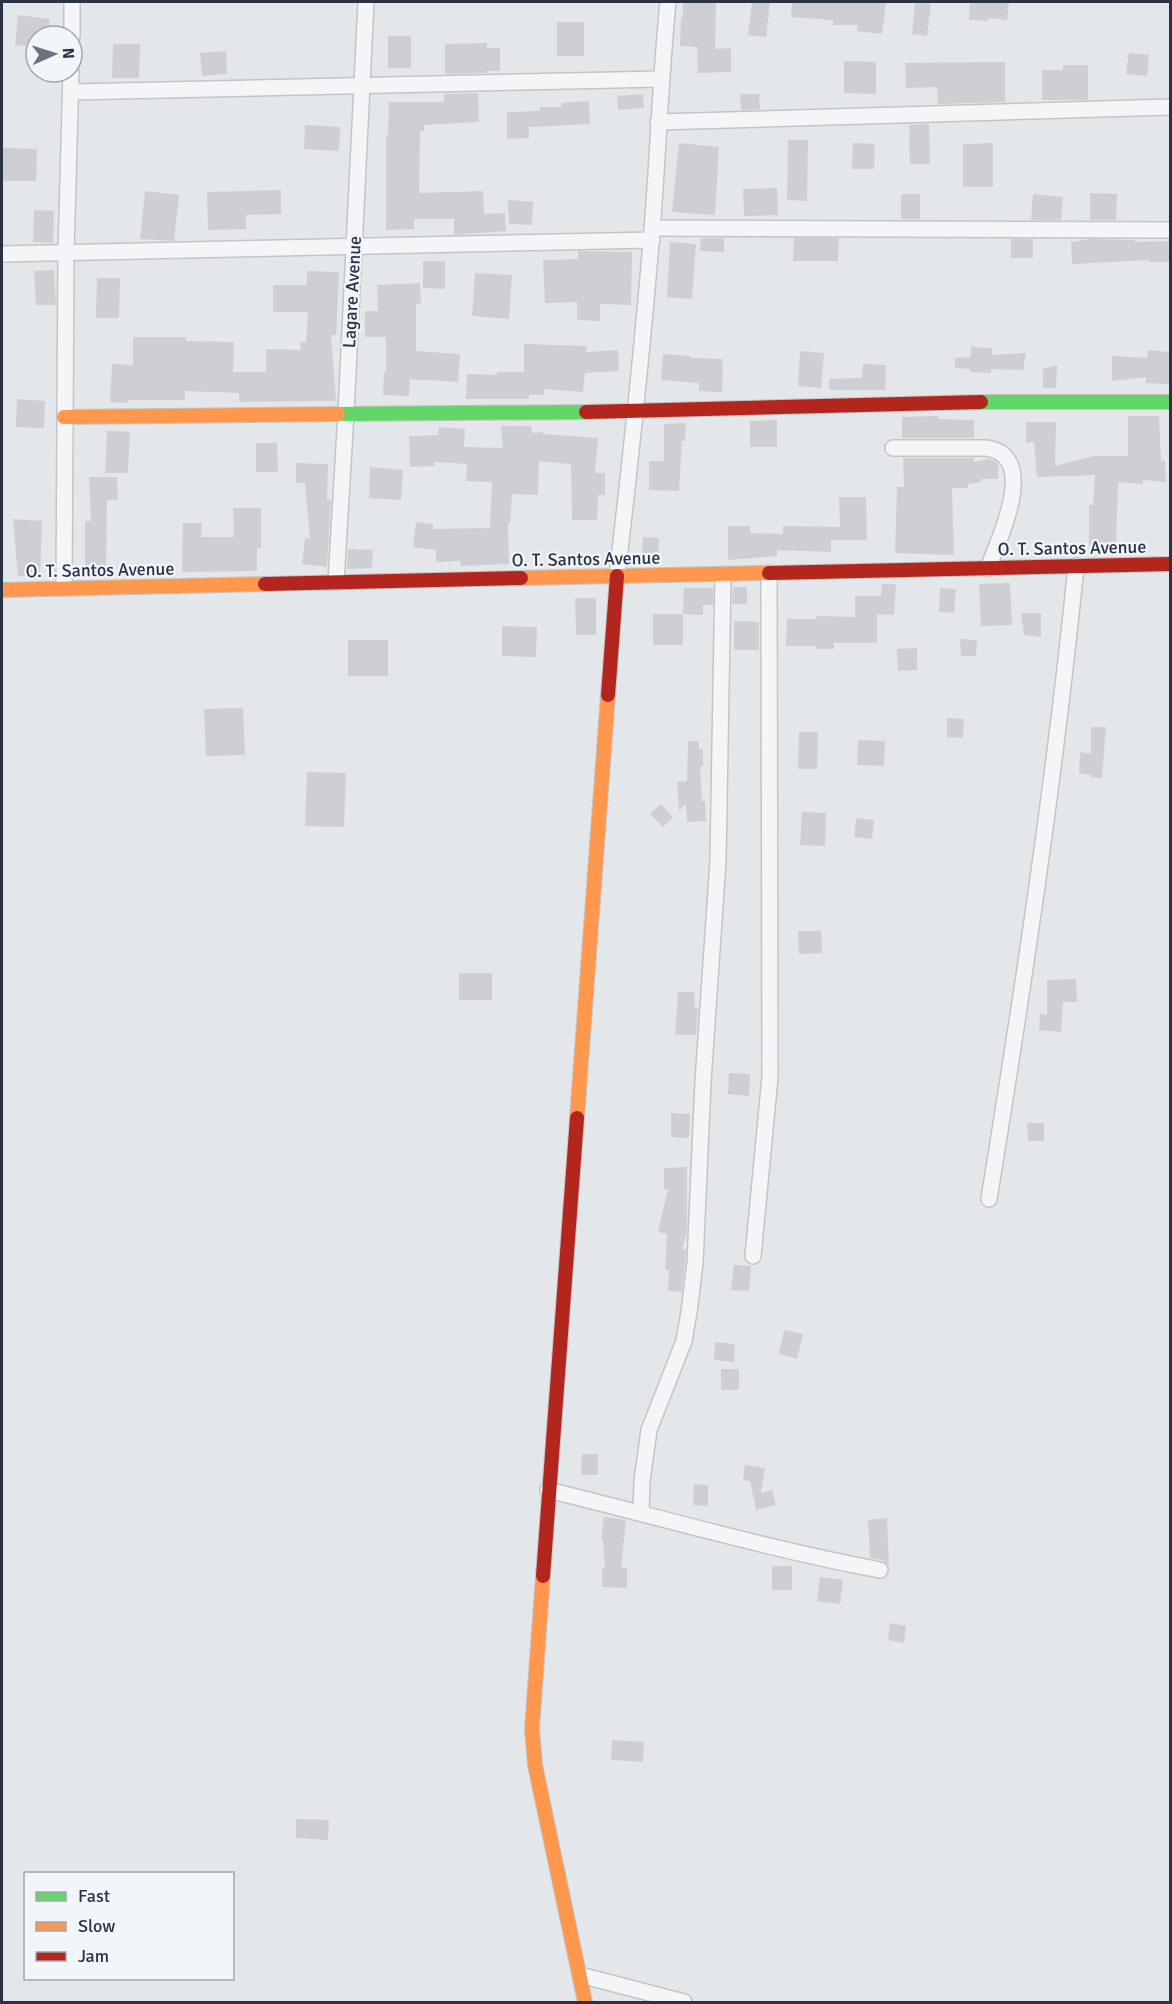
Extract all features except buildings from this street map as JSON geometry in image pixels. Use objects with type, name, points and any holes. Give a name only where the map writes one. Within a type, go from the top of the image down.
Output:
[{"type":"street","points":[[72,2],[72,24]]},
{"type":"street","name":"Lagare Avenue","points":[[336,582],[366,2]]},
{"type":"street","points":[[585,2002],[535,1765],[533,1745],[535,1675],[617,576],[636,411],[652,234],[668,2]]},
{"type":"street","points":[[71,92],[661,79]]},
{"type":"street","points":[[64,588],[66,254],[71,84]]},
{"type":"street","points":[[658,122],[1170,107]]},
{"type":"street","points":[[2,254],[354,247],[652,234],[1170,230]]},
{"type":"street","points":[[64,417],[636,411],[940,402],[1170,402]]},
{"type":"street","points":[[893,448],[986,448],[998,450],[1007,458],[1014,482],[1013,499],[988,568]]},
{"type":"street","name":"O. T. Santos Avenue","points":[[2,590],[1170,564]]},
{"type":"street","points":[[989,1199],[1038,882],[1063,698],[1076,566]]},
{"type":"street","points":[[753,1256],[770,1077],[769,573]]},
{"type":"street","points":[[641,1513],[642,1481],[649,1430],[684,1341],[694,1263],[703,1082],[718,861],[723,574]]},
{"type":"street","points":[[548,1490],[702,1528],[751,1543],[880,1570]]},
{"type":"street","points":[[580,1975],[684,2002]]},
{"type":"traffic: fast","points":[[981,402],[1170,402]]},
{"type":"traffic: fast","points":[[338,414],[586,412]]},
{"type":"traffic: slow","points":[[64,417],[338,414]]},
{"type":"traffic: slow","points":[[521,578],[769,573]]},
{"type":"traffic: slow","points":[[2,590],[265,584]]},
{"type":"traffic: slow","points":[[577,1118],[608,695]]},
{"type":"traffic: slow","points":[[543,1576],[532,1729],[535,1765],[585,2002]]},
{"type":"traffic: jam","points":[[586,412],[981,402]]},
{"type":"traffic: jam","points":[[769,573],[1170,564]]},
{"type":"traffic: jam","points":[[608,695],[617,576]]},
{"type":"traffic: jam","points":[[265,584],[521,578]]},
{"type":"traffic: jam","points":[[543,1576],[577,1118]]}]
